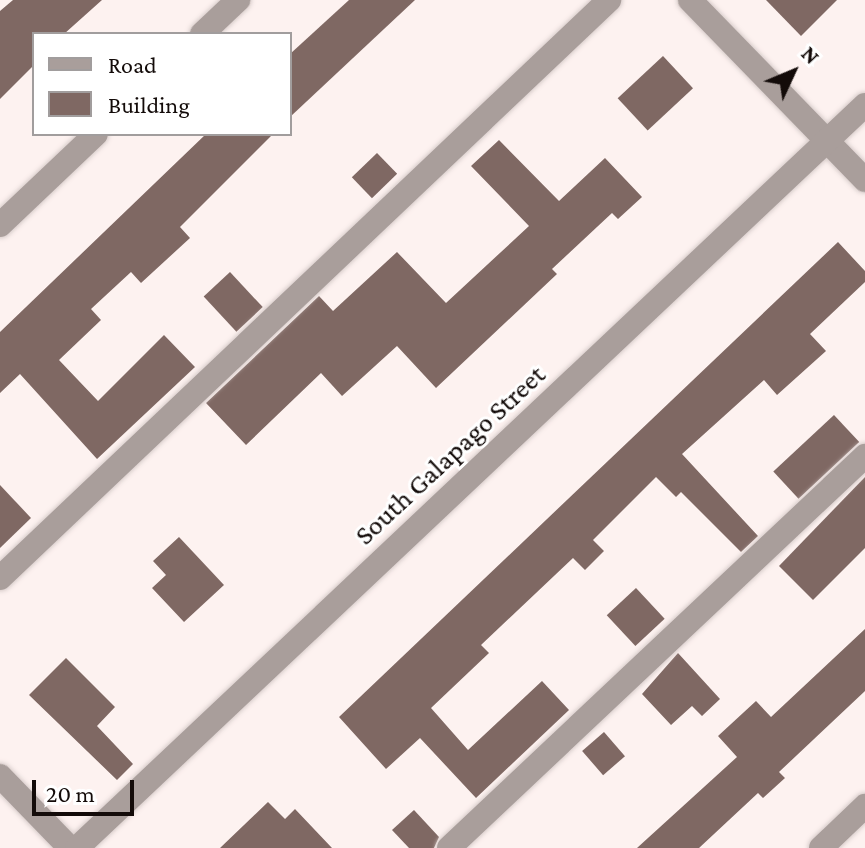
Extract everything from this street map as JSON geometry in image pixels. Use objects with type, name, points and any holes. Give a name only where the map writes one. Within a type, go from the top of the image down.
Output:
[{"type":"street","points":[[204,32],[238,0]]},
{"type":"street","points":[[0,578],[609,0]]},
{"type":"street","points":[[690,0],[865,180]]},
{"type":"street","name":"South Galapago Street","points":[[77,848],[865,105]]},
{"type":"street","points":[[0,225],[94,136]]},
{"type":"street","points":[[449,848],[865,456]]},
{"type":"street","points":[[0,776],[70,848]]},
{"type":"street","points":[[821,848],[865,806]]},
{"type":"building","points":[[13,0],[102,0],[66,32],[32,32],[32,67],[0,99],[0,11]]},
{"type":"building","points":[[349,0],[415,0],[292,115],[292,52]]},
{"type":"building","points":[[766,0],[837,0],[801,36]]},
{"type":"building","points":[[663,56],[693,88],[648,130],[618,98]]},
{"type":"building","points":[[204,136],[271,136],[180,227],[190,238],[141,283],[131,272],[91,309],[101,320],[59,360],[98,401],[164,335],[195,367],[97,459],[20,374],[0,393],[0,332]]},
{"type":"building","points":[[499,140],[559,201],[605,158],[642,197],[618,219],[612,213],[552,269],[557,274],[436,388],[397,346],[342,396],[321,373],[246,445],[206,403],[319,296],[333,311],[397,252],[446,303],[529,226],[471,166]]},
{"type":"building","points":[[377,153],[397,174],[372,198],[352,177]]},
{"type":"building","points":[[838,242],[865,271],[865,282],[810,334],[826,351],[777,395],[764,380],[682,454],[758,536],[741,552],[681,492],[676,497],[656,477],[593,540],[604,551],[585,570],[573,558],[481,645],[489,653],[431,708],[468,750],[542,681],[569,710],[476,798],[420,738],[386,769],[339,717]]},
{"type":"building","points":[[230,272],[263,307],[236,332],[204,297]]},
{"type":"building","points":[[834,415],[859,442],[799,499],[773,472]]},
{"type":"building","points":[[865,477],[865,548],[813,600],[779,566]]},
{"type":"building","points":[[0,485],[31,518],[0,548]]},
{"type":"building","points":[[179,537],[224,585],[184,622],[152,588],[166,575],[153,561]]},
{"type":"building","points":[[636,588],[665,619],[635,646],[607,615]]},
{"type":"building","points":[[865,629],[865,691],[779,772],[785,778],[763,798],[758,793],[699,848],[637,848],[737,757],[718,736],[756,701],[771,717]]},
{"type":"building","points":[[678,653],[720,699],[702,716],[692,706],[671,725],[642,694]]},
{"type":"building","points":[[66,658],[115,707],[97,726],[133,764],[117,780],[29,695]]},
{"type":"building","points":[[604,732],[625,756],[603,775],[582,751]]},
{"type":"building","points":[[268,802],[285,819],[295,809],[332,848],[220,848]]},
{"type":"building","points":[[414,810],[439,837],[434,848],[409,848],[392,830]]}]
